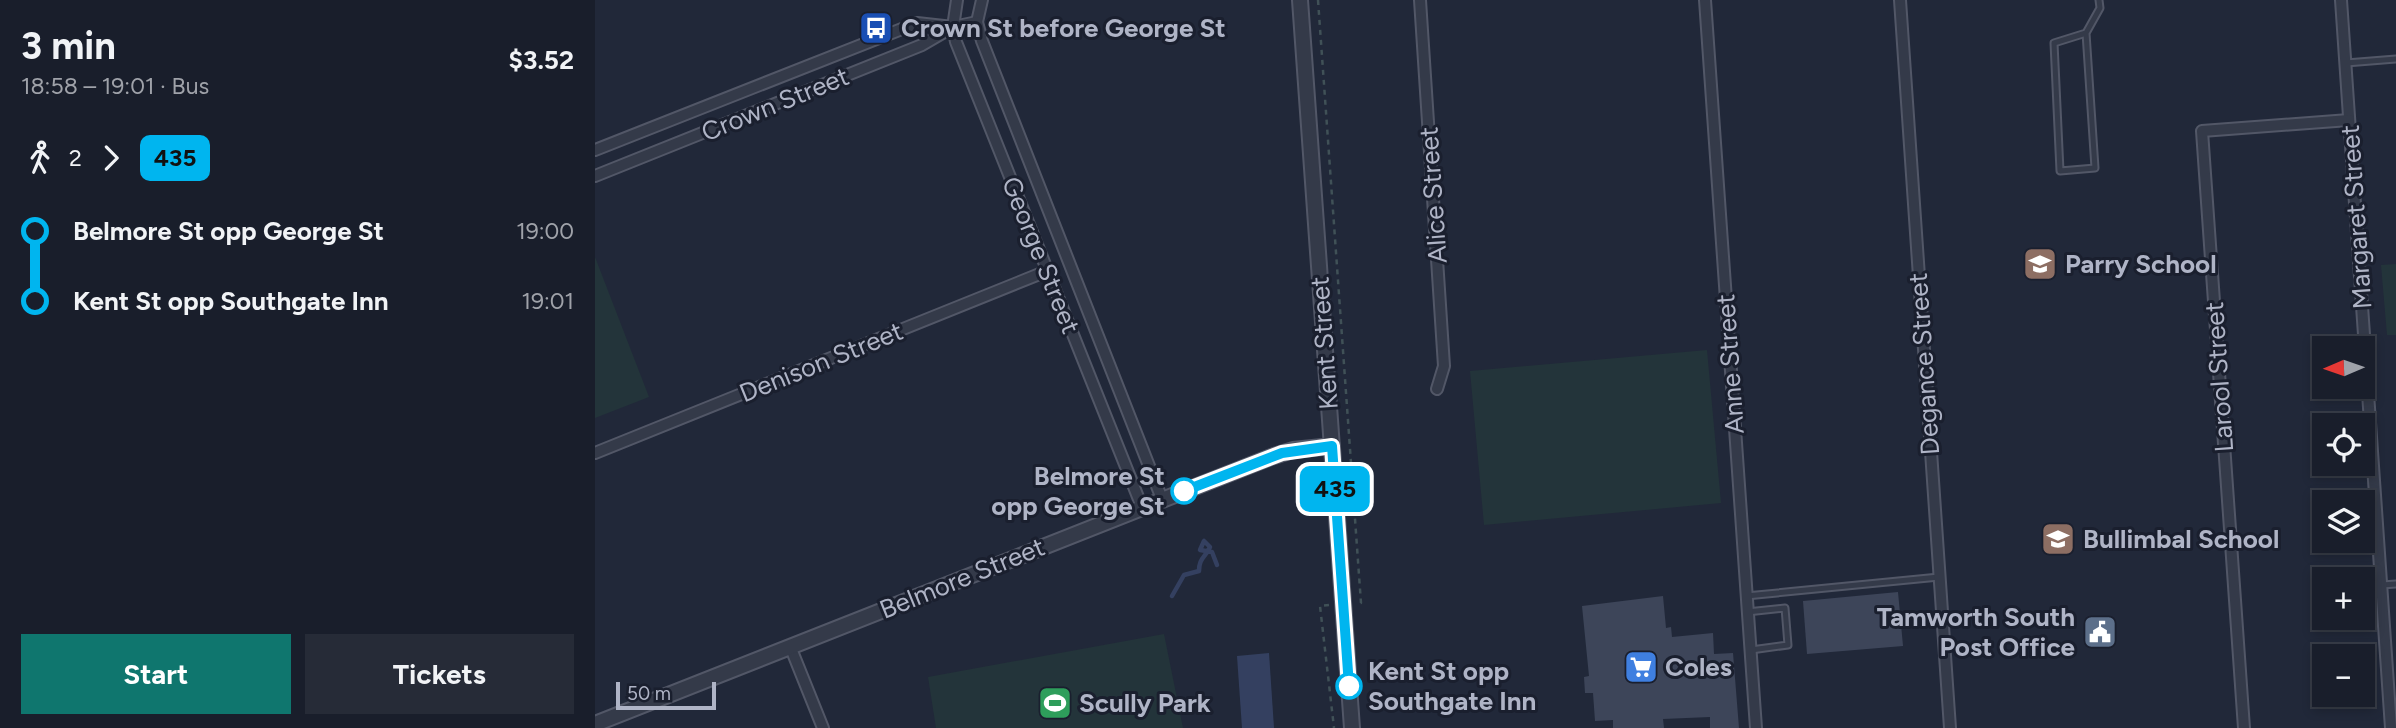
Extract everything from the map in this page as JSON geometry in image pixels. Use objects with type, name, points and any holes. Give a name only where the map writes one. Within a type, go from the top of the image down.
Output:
[{"type":"street","name":"George Street","points":[[957,0],[953,27],[956,42],[1142,507]]},
{"type":"street","points":[[977,22],[982,0]]},
{"type":"street","name":"Kent Street","points":[[1300,0],[1352,728]]},
{"type":"street","name":"Alice Street","points":[[1420,0],[1444,355],[1442,379],[1437,389]]},
{"type":"street","name":"Anne Street","points":[[1705,0],[1756,728]]},
{"type":"street","name":"Degance Street","points":[[1900,0],[1950,728]]},
{"type":"street","name":"Margaret Street","points":[[2341,0],[2391,728]]},
{"type":"street","name":"George Street","points":[[977,22],[1162,499]]},
{"type":"street","name":"Crown Street","points":[[595,150],[917,23],[953,27],[977,22]]},
{"type":"street","name":"Crown Street","points":[[595,176],[922,46],[953,27]]},
{"type":"street","name":"Larool Street","points":[[2245,728],[2201,131],[2349,120]]},
{"type":"street","name":"Denison Street","points":[[595,453],[1047,271]]},
{"type":"street","name":"Belmore Street","points":[[595,724],[1282,453],[1332,446]]},
{"type":"street","points":[[790,646],[823,728]]},
{"type":"lane","points":[[2086,33],[2054,43],[2060,171],[2095,168],[2086,33],[2100,8],[2099,0]]},
{"type":"lane","points":[[2346,63],[2396,58]]},
{"type":"lane","points":[[1746,596],[1939,577]]},
{"type":"lane","points":[[2381,585],[2396,584]]},
{"type":"lane","points":[[1747,612],[1785,608],[1788,645],[1751,650]]},
{"type":"path","points":[[1318,0],[1361,603]]},
{"type":"path","points":[[1333,728],[1320,606],[1344,604]]},
{"type":"shaded area","points":[[595,257],[649,397],[595,418]]},
{"type":"shaded area","points":[[2396,264],[2396,335],[2387,335],[2381,265]]},
{"type":"shaded area","points":[[1707,350],[1721,503],[1484,525],[1470,371]]},
{"type":"shaded area","name":"Scully Park","points":[[1164,634],[1183,728],[936,728],[928,677]]},
{"type":"water","points":[[1269,653],[1274,728],[1242,728],[1237,656]]},
{"type":"building","points":[[1898,592],[1903,646],[1807,654],[1803,601]]},
{"type":"building","points":[[1663,596],[1666,628],[1671,627],[1672,637],[1713,633],[1714,654],[1733,653],[1739,728],[1710,728],[1710,717],[1663,719],[1664,728],[1613,728],[1613,720],[1595,721],[1593,693],[1585,693],[1584,677],[1589,676],[1582,606]]},
{"type":"waterway","points":[[1172,596],[1184,575],[1199,571],[1201,561],[1203,558],[1206,554],[1208,551],[1210,547],[1204,541],[1200,550],[1212,552],[1217,565]]},
{"type":"bus line","name":"435","points":[[1184,491],[1282,453],[1332,446],[1349,686]]},
{"type":"place","name":"Crown St before George St","points":[[876,28]]},
{"type":"place","name":"Parry School","points":[[2040,264]]},
{"type":"place","name":"Belmore St opp George St","points":[[1184,491]]},
{"type":"place","name":"Bullimbal School","points":[[2058,539]]},
{"type":"place","name":"Tamworth South Post Office","points":[[2100,632]]},
{"type":"place","name":"Coles","points":[[1641,667]]},
{"type":"place","name":"Kent St opp Southgate Inn","points":[[1349,686]]},
{"type":"place","name":"Scully Park","points":[[1055,703]]}]
